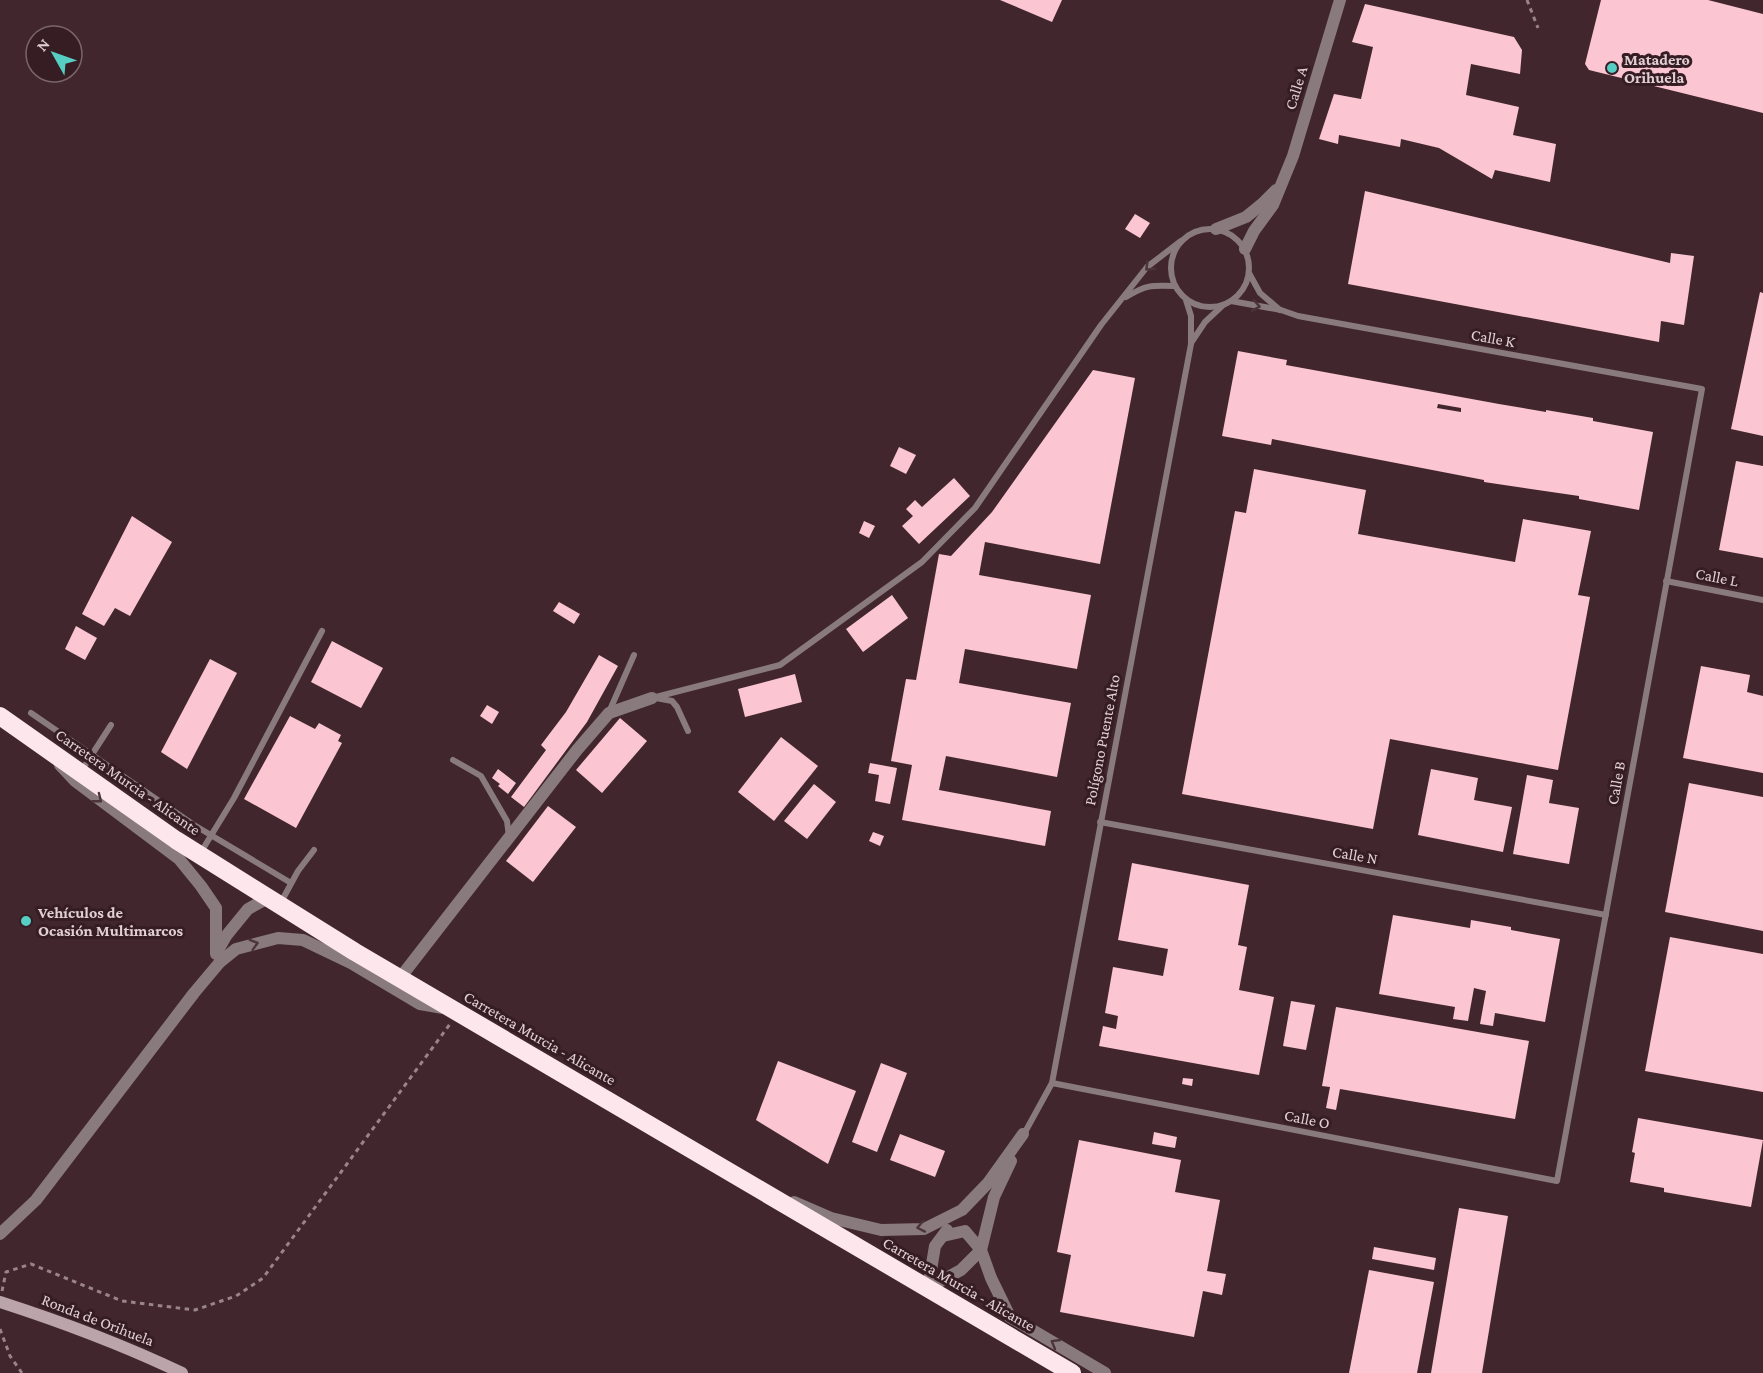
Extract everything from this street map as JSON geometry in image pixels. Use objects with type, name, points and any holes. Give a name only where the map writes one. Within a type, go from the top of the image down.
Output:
[{"type":"highway","name":"Carretera Murcia - Alicante","points":[[0,716],[176,840],[274,901],[457,1012],[1072,1373]]},
{"type":"main road","name":"Ronda de Orihuela","points":[[0,1300],[57,1320],[156,1360],[182,1373]]},
{"type":"street","name":"Calle A","points":[[1245,249],[1254,231],[1273,205],[1293,156],[1340,0]]},
{"type":"street","points":[[1216,229],[1246,217],[1281,185]]},
{"type":"street","points":[[400,978],[577,750],[609,713],[652,698]]},
{"type":"street","points":[[40,745],[75,782],[179,859],[216,908],[216,954]]},
{"type":"street","points":[[194,993],[226,936],[248,909],[274,901]]},
{"type":"street","points":[[0,1234],[36,1200],[194,993],[220,962],[236,949],[278,938],[303,940],[351,963],[420,1004],[457,1012]]},
{"type":"street","points":[[928,1288],[935,1246],[962,1210],[988,1183],[1023,1134]]},
{"type":"street","points":[[928,1288],[961,1270],[981,1250],[994,1197],[1023,1134]]},
{"type":"street","points":[[741,1179],[831,1218],[881,1230],[924,1229],[962,1210]]},
{"type":"street","points":[[943,1236],[965,1231],[981,1250],[991,1278],[1010,1317],[1105,1373]]},
{"type":"lane","points":[[652,698],[780,665],[922,562],[975,508],[1101,325],[1147,267],[1191,233],[1203,229],[1216,229],[1228,233],[1245,249],[1249,273],[1240,294],[1231,302]]},
{"type":"lane","points":[[1181,241],[1174,251],[1171,274],[1174,286],[1186,300]]},
{"type":"lane","points":[[1249,273],[1260,293],[1281,310]]},
{"type":"lane","points":[[1123,299],[1143,287],[1174,286]]},
{"type":"lane","name":"Polígono Puente Alto","points":[[1186,300],[1203,307],[1222,306]]},
{"type":"lane","name":"Polígono Puente Alto","points":[[1023,1134],[1052,1083],[1191,344],[1191,316],[1186,300]]},
{"type":"lane","name":"Polígono Puente Alto","points":[[1191,344],[1205,322],[1222,306],[1231,302]]},
{"type":"lane","name":"Calle K","points":[[1231,302],[1702,389]]},
{"type":"lane","name":"Calle B","points":[[1557,1180],[1702,389]]},
{"type":"lane","name":"Calle L","points":[[1666,581],[1763,600]]},
{"type":"lane","points":[[200,855],[234,798],[322,632]]},
{"type":"lane","points":[[609,713],[634,655]]},
{"type":"lane","points":[[652,698],[672,701],[688,731]]},
{"type":"lane","points":[[31,713],[211,835],[291,883]]},
{"type":"lane","points":[[80,773],[111,725]]},
{"type":"lane","points":[[453,760],[481,776],[507,820],[509,837]]},
{"type":"lane","name":"Calle N","points":[[1100,822],[1605,915]]},
{"type":"lane","points":[[274,901],[291,883],[314,850]]},
{"type":"lane","name":"Calle O","points":[[1052,1083],[1557,1180]]},
{"type":"path","points":[[1527,0],[1538,28]]},
{"type":"path","points":[[0,1300],[6,1272],[31,1264],[122,1301],[195,1310],[236,1296],[263,1278],[457,1012]]},
{"type":"path","points":[[0,1329],[10,1356],[22,1373]]},
{"type":"building","points":[[1000,0],[1062,0],[1052,22]]},
{"type":"building","points":[[1601,0],[1708,0],[1763,14],[1763,113],[1589,70],[1585,64]]},
{"type":"building","points":[[1365,4],[1514,37],[1522,50],[1520,74],[1471,64],[1466,95],[1519,107],[1513,135],[1556,144],[1550,182],[1495,170],[1492,179],[1439,148],[1401,139],[1400,147],[1339,135],[1338,144],[1319,139],[1334,94],[1361,99],[1373,47],[1352,42]]},
{"type":"building","points":[[1365,191],[1670,263],[1671,253],[1694,256],[1684,325],[1661,321],[1659,342],[1348,284]]},
{"type":"building","points":[[1135,214],[1150,223],[1140,238],[1125,229]]},
{"type":"building","points":[[1760,292],[1763,293],[1763,436],[1731,429]]},
{"type":"building","points":[[1238,351],[1287,360],[1286,365],[1499,404],[1593,418],[1593,421],[1653,432],[1639,510],[1579,499],[1579,496],[1484,482],[1484,480],[1272,439],[1271,445],[1222,436]],"holes":[[[1438,404],[1461,408],[1461,412],[1437,408]]]},
{"type":"building","points":[[1093,370],[1135,378],[1100,564],[985,542],[979,575],[1091,595],[1077,669],[965,649],[959,683],[1071,703],[1057,777],[946,756],[939,790],[1051,811],[1045,846],[902,820],[912,765],[891,761],[906,679],[916,680],[939,554],[951,556],[992,512]]},
{"type":"building","points":[[899,447],[916,455],[906,474],[890,466]]},
{"type":"building","points":[[1736,461],[1763,466],[1763,558],[1719,550]]},
{"type":"building","points":[[1254,469],[1366,490],[1358,534],[1515,562],[1523,519],[1591,531],[1578,595],[1590,597],[1558,770],[1390,739],[1373,829],[1182,794],[1235,511],[1246,513]]},
{"type":"building","points":[[954,478],[970,496],[919,544],[902,526],[913,516],[906,509],[915,500],[922,507]]},
{"type":"building","points":[[132,516],[172,542],[130,616],[115,608],[104,626],[82,614]]},
{"type":"building","points":[[864,521],[875,526],[869,538],[859,533]]},
{"type":"building","points":[[892,595],[908,618],[863,652],[846,629]]},
{"type":"building","points":[[559,602],[580,614],[574,624],[553,611]]},
{"type":"building","points":[[76,626],[97,638],[85,660],[65,649]]},
{"type":"building","points":[[332,641],[383,668],[361,708],[311,682]]},
{"type":"building","points":[[599,655],[618,666],[587,722],[524,807],[511,797],[546,750],[541,745],[566,712]]},
{"type":"building","points":[[210,659],[237,673],[187,769],[161,752]]},
{"type":"building","points":[[1701,666],[1750,675],[1747,692],[1763,696],[1763,773],[1683,758]]},
{"type":"building","points":[[795,674],[802,702],[745,717],[738,689]]},
{"type":"building","points":[[487,705],[499,712],[492,724],[480,716]]},
{"type":"building","points":[[290,716],[315,729],[319,723],[341,735],[338,741],[342,743],[296,828],[244,799]]},
{"type":"building","points":[[620,718],[647,741],[602,793],[576,770]]},
{"type":"building","points":[[781,737],[818,766],[774,821],[738,792]]},
{"type":"building","points":[[870,763],[897,768],[890,804],[875,801],[879,775],[868,773]]},
{"type":"building","points":[[498,769],[516,783],[508,794],[492,778]]},
{"type":"building","points":[[1431,769],[1478,778],[1474,800],[1512,807],[1503,852],[1418,835]]},
{"type":"building","points":[[1527,775],[1553,780],[1549,803],[1579,808],[1569,864],[1513,854]]},
{"type":"building","points":[[1689,783],[1763,797],[1763,931],[1665,912]]},
{"type":"building","points":[[814,784],[836,802],[807,839],[784,821]]},
{"type":"building","points":[[548,806],[576,827],[533,882],[506,861]]},
{"type":"building","points":[[873,832],[884,836],[880,846],[869,841]]},
{"type":"building","points":[[1132,863],[1249,885],[1238,945],[1247,947],[1239,990],[1274,997],[1259,1075],[1099,1046],[1103,1026],[1116,1029],[1118,1016],[1105,1013],[1113,967],[1163,976],[1168,949],[1118,940]]},
{"type":"building","points":[[1393,915],[1470,928],[1471,920],[1560,939],[1545,1022],[1495,1013],[1493,1026],[1480,1024],[1486,991],[1474,988],[1468,1021],[1453,1019],[1455,1007],[1379,994]]},
{"type":"building","points":[[1670,937],[1763,954],[1763,1092],[1645,1071]]},
{"type":"building","points":[[1291,1001],[1315,1005],[1306,1050],[1283,1046]]},
{"type":"building","points":[[1336,1007],[1529,1041],[1515,1119],[1340,1089],[1336,1110],[1326,1108],[1330,1087],[1322,1086]]},
{"type":"building","points":[[778,1061],[856,1091],[828,1164],[756,1120]]},
{"type":"building","points":[[881,1063],[907,1073],[877,1152],[852,1142]]},
{"type":"building","points":[[1183,1078],[1193,1079],[1192,1086],[1182,1084]]},
{"type":"building","points":[[1638,1118],[1763,1140],[1751,1207],[1664,1192],[1664,1188],[1630,1182]]},
{"type":"building","points":[[1154,1132],[1177,1137],[1175,1148],[1152,1144]]},
{"type":"building","points":[[900,1134],[945,1151],[935,1177],[890,1160]]},
{"type":"building","points":[[1079,1140],[1181,1160],[1175,1192],[1220,1200],[1207,1271],[1226,1274],[1222,1295],[1203,1291],[1194,1337],[1060,1312],[1071,1255],[1057,1252]]},
{"type":"building","points":[[1459,1208],[1508,1216],[1482,1373],[1431,1373]]},
{"type":"building","points":[[1374,1247],[1436,1258],[1434,1270],[1372,1259]]},
{"type":"building","points":[[1369,1270],[1434,1282],[1417,1373],[1349,1373]]},
{"type":"place","name":"Matadero Orihuela","points":[[1612,68]]},
{"type":"place","name":"Vehículos de Ocasión Multimarcos","points":[[26,921]]}]
